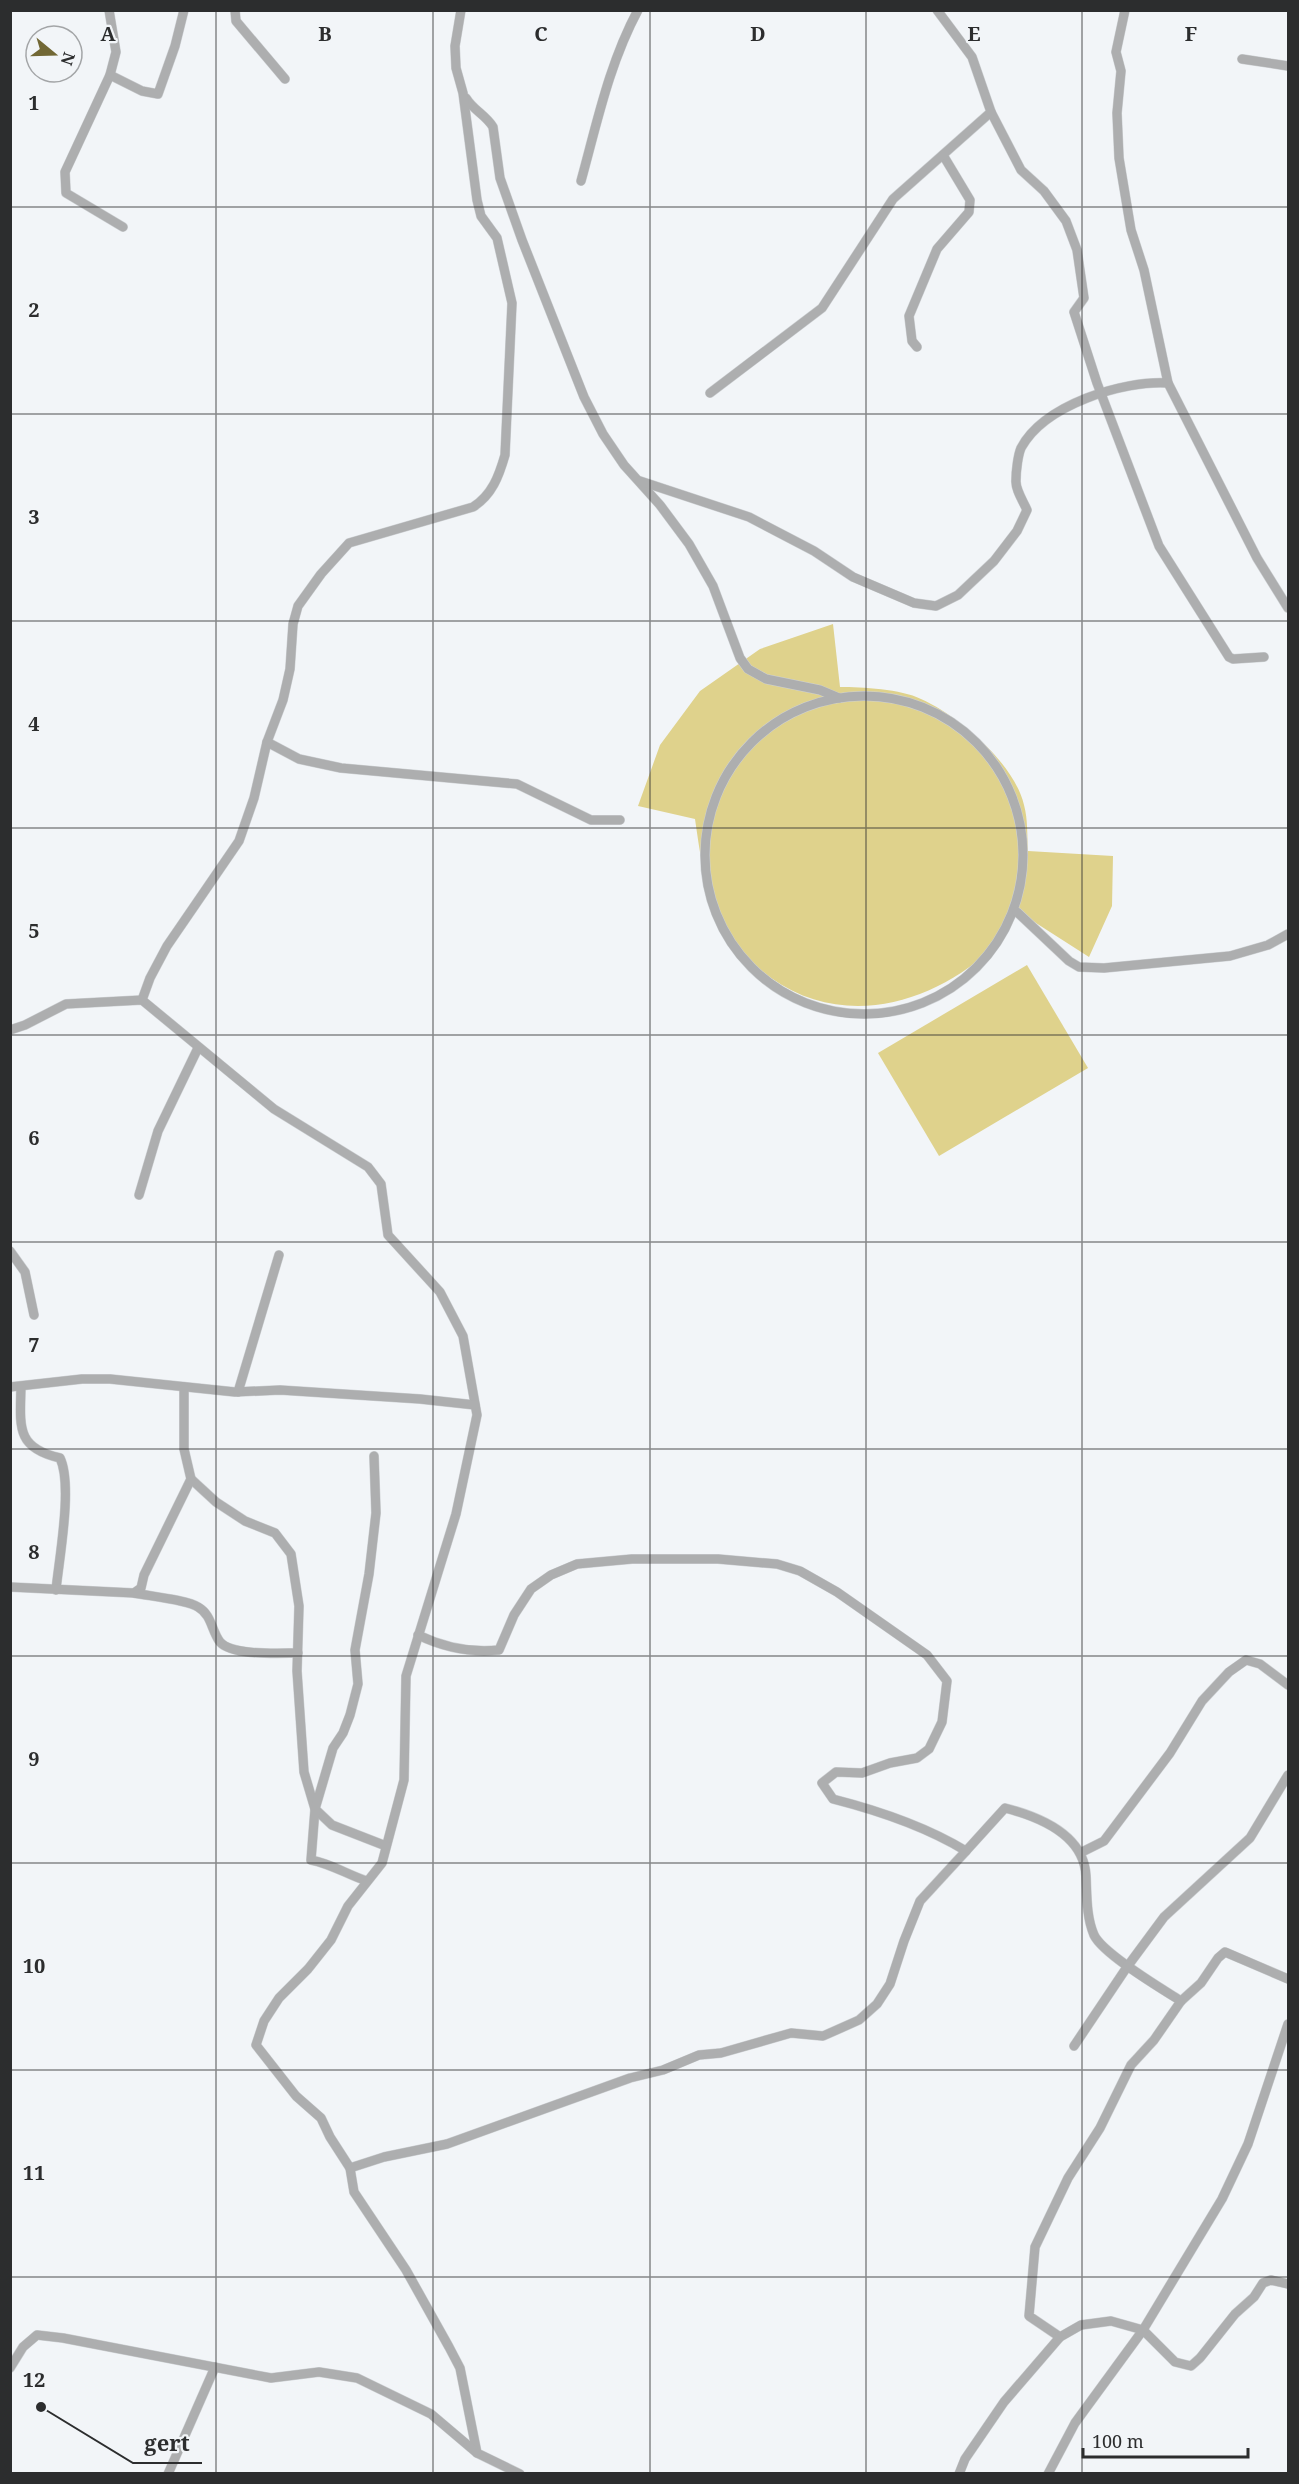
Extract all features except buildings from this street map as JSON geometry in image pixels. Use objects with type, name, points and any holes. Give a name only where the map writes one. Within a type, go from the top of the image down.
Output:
[{"type":"street","points":[[109,10],[116,52],[110,75],[69,162],[64,182],[66,193],[123,226]]},
{"type":"street","points":[[110,75],[142,91],[158,94],[175,46],[184,10]]},
{"type":"street","points":[[235,10],[237,21],[285,79]]},
{"type":"street","points":[[142,1000],[150,978],[167,946],[239,841],[254,798],[267,742],[283,700],[290,669],[293,624],[298,606],[321,574],[349,543],[473,507],[487,495],[501,471],[505,455],[512,303],[497,238],[481,216],[477,200],[463,93],[456,68],[455,45],[460,10]]},
{"type":"street","points":[[581,181],[612,68],[626,32],[638,10]]},
{"type":"street","points":[[937,10],[972,57],[991,112],[1021,170],[1044,191],[1066,221],[1077,250],[1084,298],[1074,312],[1100,391],[1159,546],[1229,657],[1233,659],[1264,657]]},
{"type":"street","points":[[1125,10],[1116,52],[1121,71],[1117,113],[1119,158],[1131,230],[1144,270],[1168,383],[1257,558],[1288,608]]},
{"type":"street","points":[[1242,59],[1288,66]]},
{"type":"street","points":[[463,93],[471,106],[489,120],[493,127],[504,188],[584,397],[613,450],[684,536],[702,564],[717,596],[740,658],[748,669],[766,679],[820,690],[839,698]]},
{"type":"street","points":[[710,393],[822,308],[893,199],[991,112]]},
{"type":"street","points":[[916,347],[912,341],[909,316],[937,249],[969,212],[970,200],[943,155]]},
{"type":"street","points":[[640,481],[749,517],[814,551],[853,577],[914,603],[936,606],[958,595],[994,561],[1019,528],[1027,510],[1015,482],[1021,448],[1039,427],[1100,391],[1168,383]]},
{"type":"street","points":[[849,696],[888,697],[917,705],[943,717],[975,742],[995,764],[1008,786],[1023,842],[1017,912],[982,964],[957,985],[932,1000],[886,1014],[861,1015],[809,1005],[770,982],[733,948],[717,920],[708,896],[707,831],[716,799],[731,765],[752,739],[778,719],[814,703],[849,696]]},
{"type":"street","points":[[267,742],[299,759],[341,768],[517,784],[591,820],[620,820]]},
{"type":"street","points":[[1017,912],[1069,961],[1079,967],[1134,967],[1230,956],[1268,945],[1288,934]]},
{"type":"street","points":[[10,1030],[66,1004],[142,1000],[274,1109],[368,1167],[381,1184],[388,1235],[440,1292],[463,1336],[477,1415],[456,1514],[406,1676],[404,1780],[382,1863],[348,1906],[331,1940],[308,1969],[279,1998],[264,2021],[256,2044],[296,2096],[321,2118],[350,2168],[354,2192],[406,2271],[460,2368],[477,2452]]},
{"type":"street","points":[[139,1195],[158,1131],[198,1048]]},
{"type":"street","points":[[10,1251],[25,1272],[34,1315]]},
{"type":"street","points":[[238,1392],[279,1254]]},
{"type":"street","points":[[10,1387],[21,1388],[92,1379],[238,1392],[280,1390],[475,1405]]},
{"type":"street","points":[[21,1388],[20,1422],[28,1442],[34,1450],[60,1458],[63,1463],[65,1492],[56,1590]]},
{"type":"street","points":[[184,1388],[184,1449],[191,1479],[216,1502],[245,1521],[276,1533],[291,1554],[299,1606],[298,1653],[304,1772],[315,1809],[332,1825],[386,1846]]},
{"type":"street","points":[[368,1881],[311,1860],[315,1809],[333,1748],[343,1733],[358,1684],[355,1650],[369,1574],[376,1512],[374,1456]]},
{"type":"street","points":[[134,1593],[141,1588],[144,1575],[191,1479]]},
{"type":"street","points":[[418,1635],[437,1644],[483,1652],[499,1650],[514,1615],[531,1589],[551,1575],[577,1564],[632,1559],[718,1559],[777,1564],[800,1571],[837,1592],[927,1655],[947,1681],[942,1722],[929,1749],[917,1758],[890,1763],[862,1773],[836,1772],[822,1783],[833,1799],[862,1806],[930,1830],[966,1851]]},
{"type":"street","points":[[10,1587],[134,1593],[196,1605],[208,1614],[220,1642],[229,1649],[264,1653],[298,1653]]},
{"type":"street","points":[[1082,1852],[1104,1841],[1170,1753],[1202,1701],[1229,1672],[1246,1659],[1260,1664],[1288,1685]]},
{"type":"street","points":[[1074,2046],[1164,1917],[1250,1838],[1288,1775]]},
{"type":"street","points":[[350,2168],[416,2149],[447,2144],[630,2078],[663,2070],[699,2055],[721,2053],[791,2032],[823,2036],[859,2020],[877,2004],[890,1984],[920,1901],[1005,1808],[1030,1814],[1053,1827],[1082,1852],[1086,1875],[1085,1896],[1095,1936],[1127,1967],[1181,2001]]},
{"type":"street","points":[[1060,2337],[1029,2316],[1035,2247],[1068,2178],[1100,2128],[1131,2065],[1154,2040],[1181,2001],[1201,1983],[1218,1958],[1225,1952],[1288,1979]]},
{"type":"street","points":[[1048,2474],[1075,2423],[1143,2330],[1222,2199],[1248,2144],[1288,2024]]},
{"type":"street","points":[[959,2474],[965,2459],[1004,2402],[1060,2337],[1081,2325],[1111,2321],[1143,2330],[1175,2362],[1191,2366],[1235,2314],[1254,2297],[1263,2283],[1271,2280],[1288,2284]]},
{"type":"street","points":[[10,2368],[23,2347],[37,2336],[63,2338],[271,2378],[319,2372],[357,2379],[431,2414],[477,2452],[520,2474]]},
{"type":"street","points":[[168,2474],[215,2367]]},
{"type":"shaded area","points":[[833,624],[840,687],[892,691],[921,699],[968,729],[997,757],[1018,789],[1024,805],[1028,851],[1113,856],[1112,906],[1089,957],[1014,909],[996,945],[968,968],[914,996],[885,1004],[856,1006],[827,1003],[799,994],[771,978],[748,959],[733,942],[721,922],[710,894],[702,865],[695,819],[638,806],[660,745],[700,691],[760,649]]},
{"type":"shaded area","points":[[1027,965],[1088,1068],[939,1156],[878,1053]]},
{"type":"place","name":"gert","points":[[41,2407]]}]
